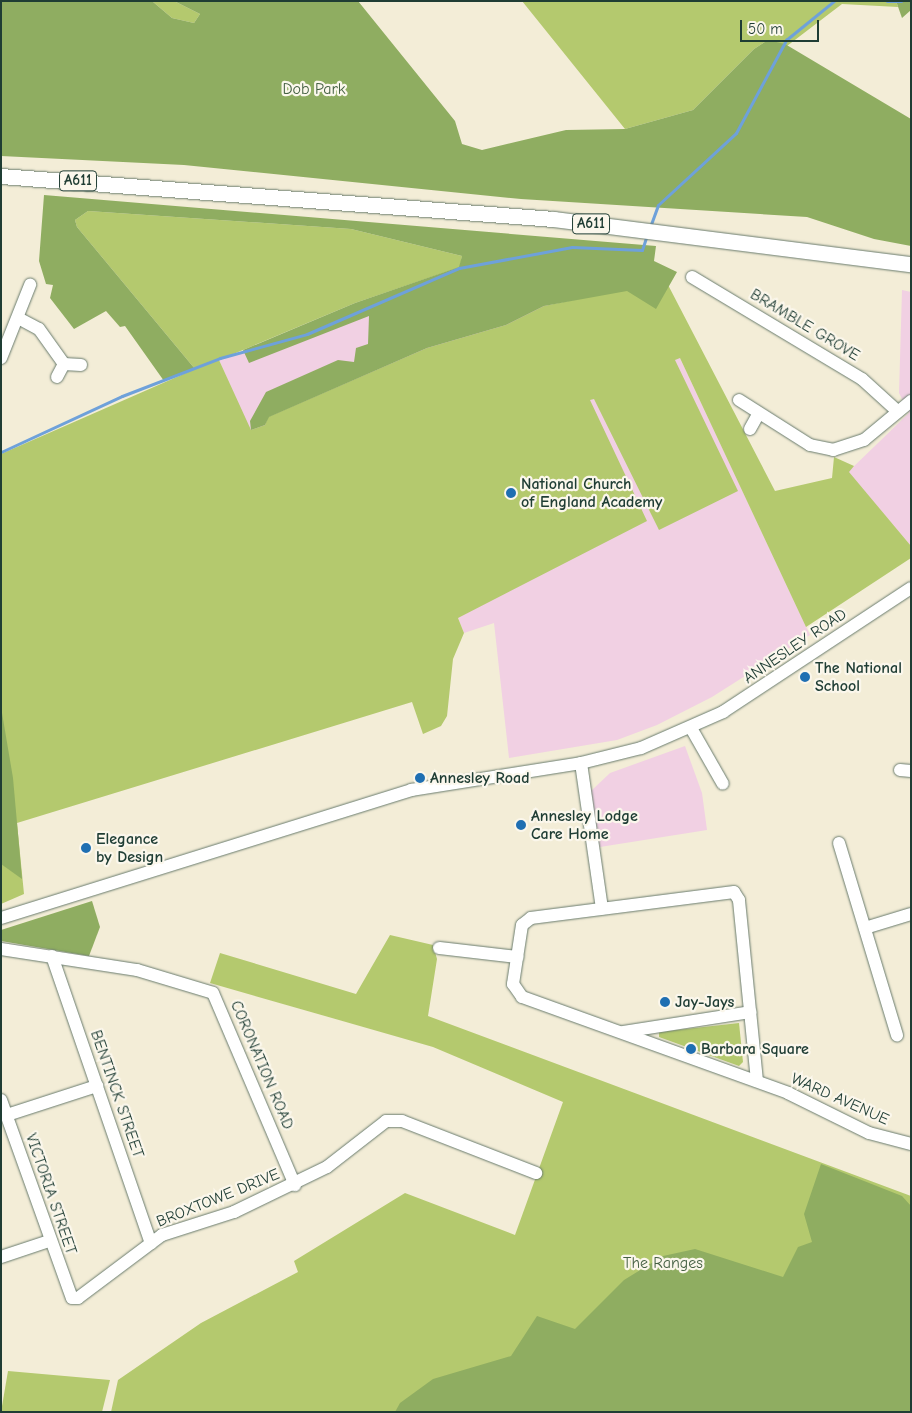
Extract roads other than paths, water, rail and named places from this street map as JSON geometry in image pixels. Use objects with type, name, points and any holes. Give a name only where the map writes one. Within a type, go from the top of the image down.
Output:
[{"type":"main road","name":"A611","points":[[1,176],[557,220],[911,264]]},
{"type":"street","name":"BRAMBLE GROVE","points":[[692,277],[862,379],[895,409]]},
{"type":"street","points":[[1,358],[6,338],[20,319],[30,286]]},
{"type":"street","points":[[20,319],[39,329],[64,364]]},
{"type":"street","points":[[64,364],[81,365]]},
{"type":"street","points":[[57,376],[64,364]]},
{"type":"street","points":[[739,400],[810,445],[833,450],[864,440],[895,409],[911,400]]},
{"type":"street","points":[[750,429],[759,413]]},
{"type":"street","name":"ANNESLEY ROAD","points":[[1,918],[411,790],[580,763],[641,748],[691,728],[777,680],[911,588]]},
{"type":"street","points":[[691,728],[723,784]]},
{"type":"street","points":[[580,763],[602,908]]},
{"type":"street","points":[[840,843],[897,1035]]},
{"type":"street","points":[[734,892],[740,900],[757,1081],[522,997],[513,984],[517,957],[521,929],[528,920],[602,908],[734,892]]},
{"type":"street","points":[[865,928],[911,914]]},
{"type":"street","name":"CORONATION ROAD","points":[[1,948],[137,970],[213,993],[295,1185]]},
{"type":"street","points":[[439,948],[517,957]]},
{"type":"street","name":"BENTINCK STREET","points":[[52,956],[151,1243]]},
{"type":"street","points":[[620,1033],[750,1012]]},
{"type":"street","name":"WARD AVENUE","points":[[757,1081],[799,1097],[869,1133],[911,1144]]},
{"type":"street","points":[[6,1115],[97,1086]]},
{"type":"street","name":"VICTORIA STREET","points":[[1,1100],[72,1298]]},
{"type":"street","name":"BROXTOWE DRIVE","points":[[72,1298],[78,1298],[151,1243],[295,1185],[348,1153],[379,1124],[393,1120],[536,1173]]},
{"type":"street","points":[[1,1257],[50,1241]]},
{"type":"waterway","points":[[650,227],[658,205],[736,133],[786,40],[834,1]]},
{"type":"waterway","points":[[887,1],[901,1]]},
{"type":"waterway","points":[[1,452],[122,396],[220,358],[307,334],[459,268],[572,247],[642,250],[647,235]]},
{"type":"place","name":"National Church of England Academy","points":[[511,493]]},
{"type":"place","name":"The National School","points":[[805,677]]},
{"type":"place","name":"Annesley Road","points":[[420,778]]},
{"type":"place","name":"Annesley Lodge Care Home","points":[[521,825]]},
{"type":"place","name":"Elegance by Design","points":[[86,848]]},
{"type":"place","name":"Jay-Jays","points":[[665,1002]]},
{"type":"place","name":"Barbara Square","points":[[691,1049]]},
{"type":"park label","name":"Dob Park","points":[[314,89]]},
{"type":"park label","name":"The Ranges","points":[[663,1263]]}]
